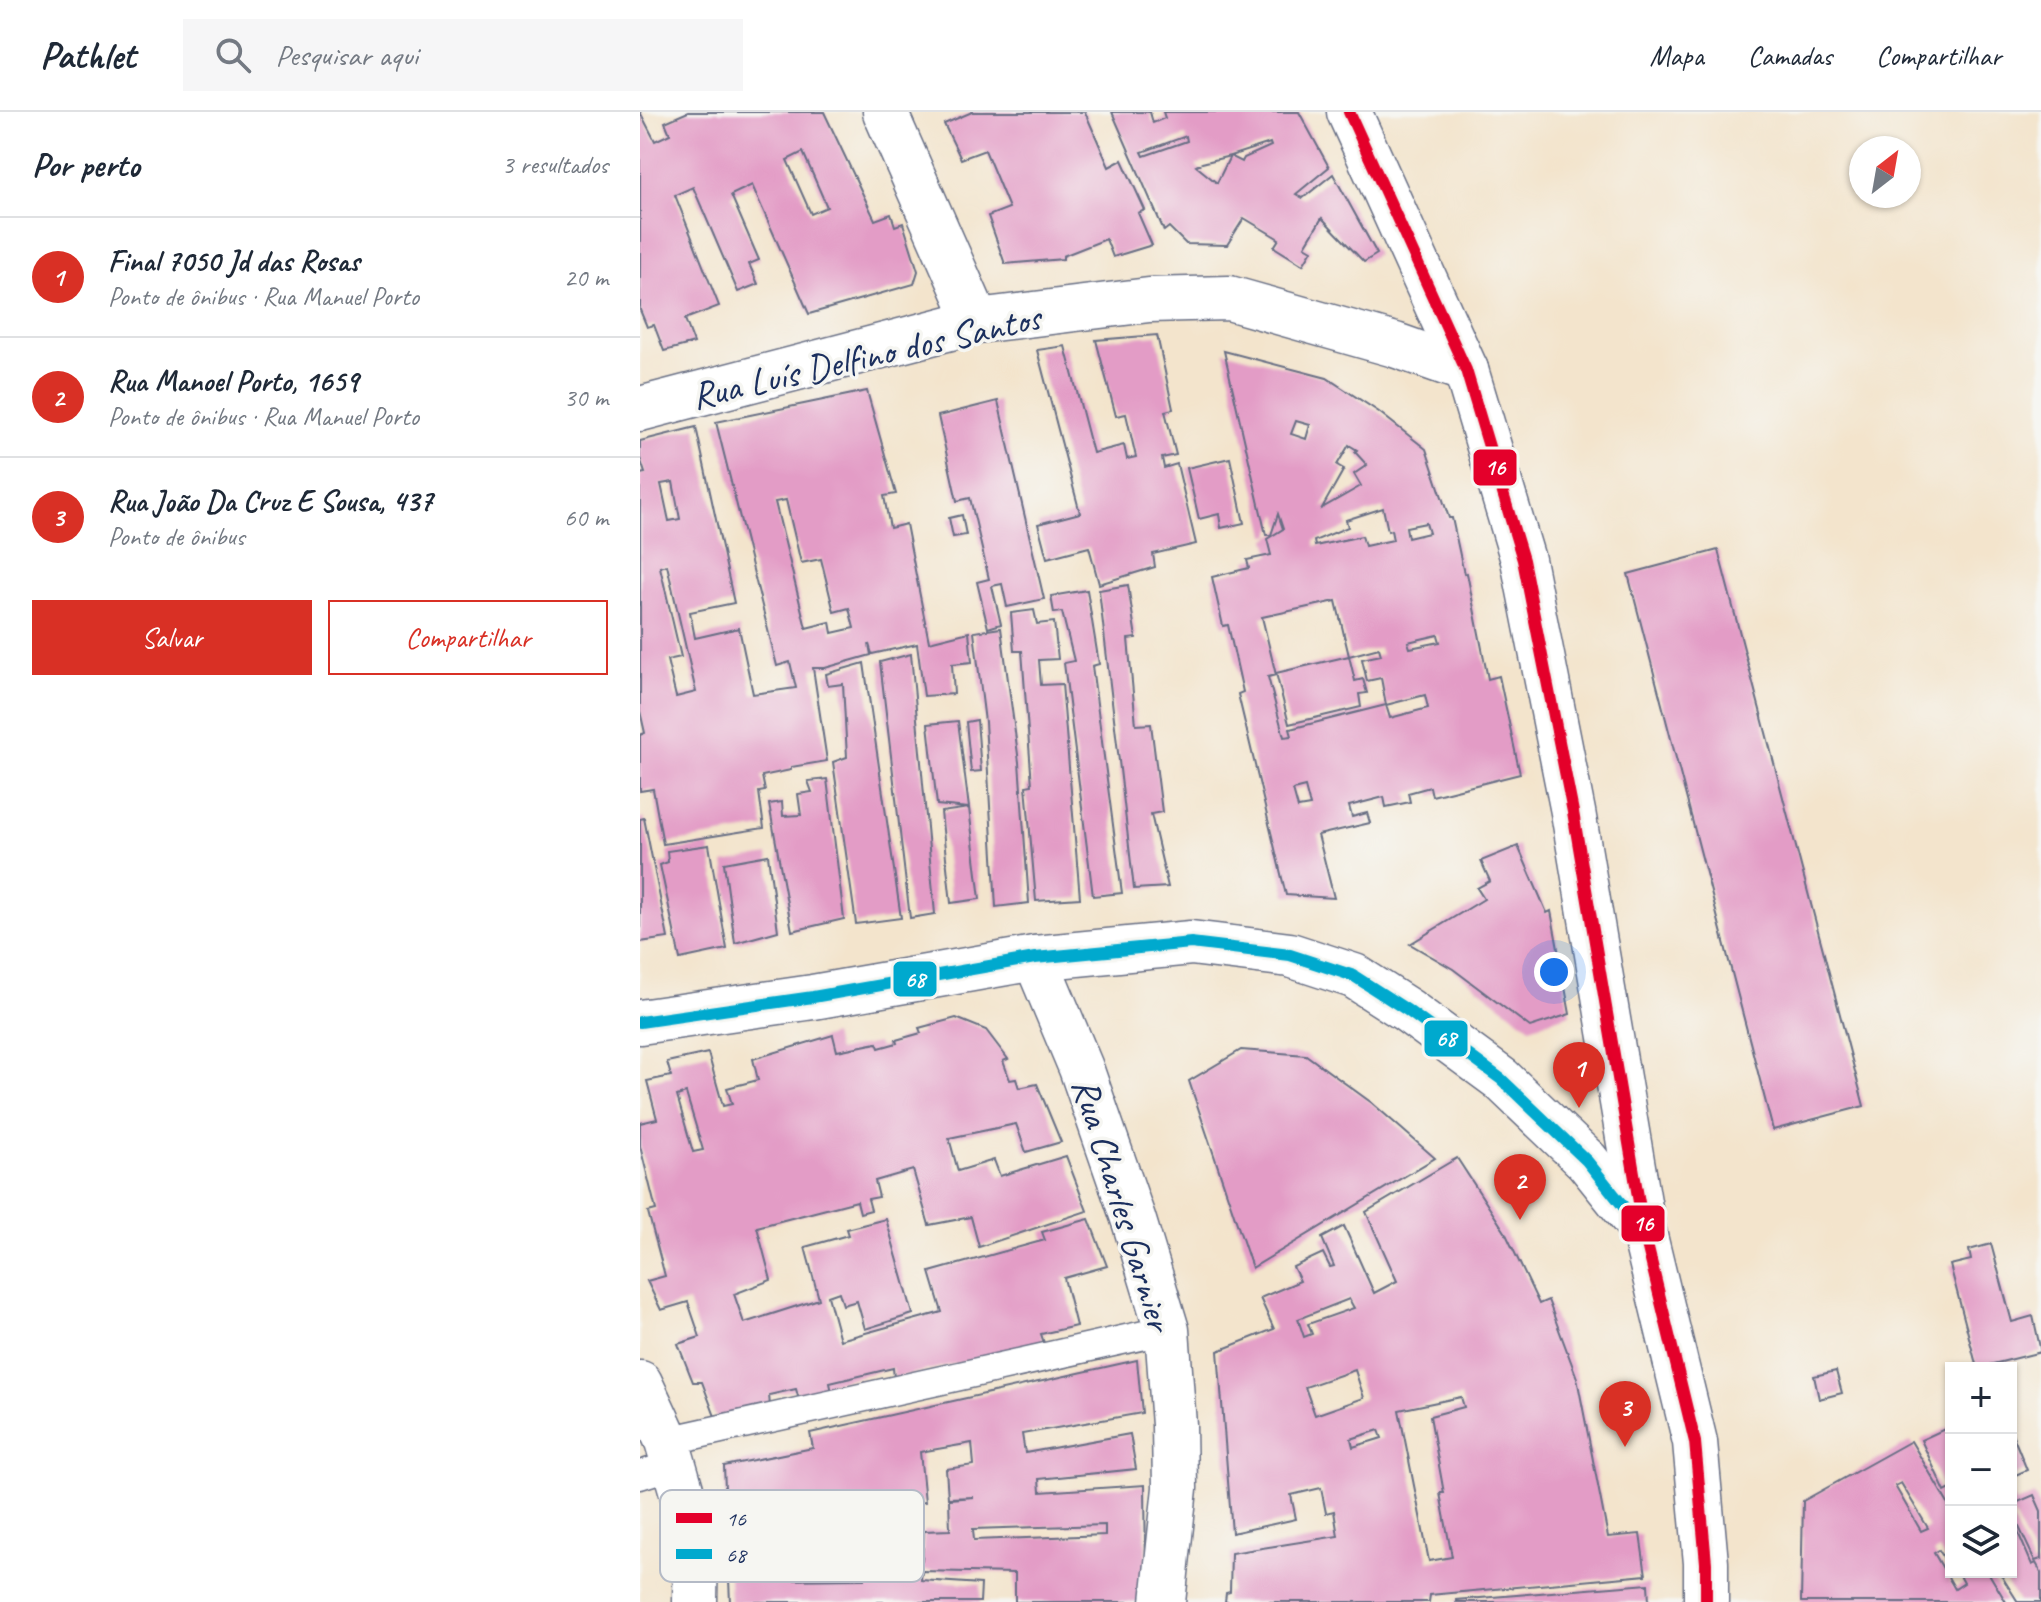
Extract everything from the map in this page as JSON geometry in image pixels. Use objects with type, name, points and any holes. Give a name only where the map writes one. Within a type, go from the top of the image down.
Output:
[{"type":"street","points":[[885,112],[977,321]]},
{"type":"street","points":[[1349,112],[1466,370],[1523,560],[1573,812],[1644,1232],[1695,1442],[1706,1563],[1706,1602]]},
{"type":"street","name":"Rua Luís Delfino dos Santos","points":[[640,409],[977,321],[1149,300],[1229,298],[1395,345],[1466,370]]},
{"type":"street","points":[[640,1022],[813,997],[1035,958],[1191,943],[1290,955],[1354,976],[1407,1010],[1501,1079],[1587,1161],[1644,1232]]},
{"type":"street","name":"Rua Charles Garnier","points":[[1035,958],[1081,1068],[1134,1221],[1167,1330],[1175,1488],[1163,1602]]},
{"type":"street","points":[[640,1383],[660,1461],[673,1490]]},
{"type":"street","points":[[695,1582],[695,1602]]},
{"type":"lane","points":[[660,1461],[1167,1330]]},
{"type":"building","points":[[640,112],[655,141],[670,134],[665,122],[688,112],[824,112],[875,220],[891,214],[895,226],[903,223],[918,271],[914,284],[809,314],[752,185],[731,195],[759,260],[749,264],[758,284],[738,292],[693,187],[675,195],[719,306],[685,319],[694,343],[664,351],[654,325],[647,327],[640,310]],"holes":[[[803,152],[827,207],[811,214],[787,160]]]},
{"type":"building","points":[[972,112],[1085,112],[1109,167],[1122,160],[1145,210],[1138,213],[1152,245],[1113,257],[1106,239],[1063,256],[1063,259],[1005,264],[988,216],[1009,208],[985,150],[961,159],[944,124]]},
{"type":"building","points":[[1112,112],[1150,112],[1153,123],[1165,118],[1163,112],[1299,112],[1329,167],[1296,194],[1303,198],[1333,174],[1377,254],[1364,262],[1322,218],[1305,246],[1312,250],[1303,265],[1274,247],[1279,239],[1244,218],[1227,245],[1186,244],[1169,227],[1164,231]],"holes":[[[1186,136],[1187,141],[1144,156],[1142,152]],[[1270,143],[1271,146],[1244,158],[1242,162],[1230,156]],[[1230,156],[1217,183],[1196,166]]]},
{"type":"building","points":[[1157,335],[1173,409],[1165,411],[1176,455],[1162,458],[1164,468],[1177,464],[1196,544],[1153,554],[1155,567],[1099,584],[1089,547],[1047,558],[1038,524],[1080,513],[1037,350],[1065,346],[1093,453],[1124,445],[1127,459],[1136,457],[1126,414],[1116,416],[1096,340]]},
{"type":"building","points":[[1224,351],[1327,378],[1379,412],[1426,449],[1449,518],[1452,518],[1464,574],[1467,573],[1488,679],[1499,676],[1520,774],[1432,796],[1430,787],[1408,793],[1410,802],[1386,807],[1384,797],[1349,806],[1352,817],[1367,813],[1370,823],[1318,835],[1334,898],[1286,895],[1238,694],[1243,692],[1228,625],[1223,626],[1212,577],[1249,568],[1247,560],[1271,555],[1267,539],[1283,529],[1278,514],[1271,535],[1266,535]],"holes":[[[1296,421],[1310,425],[1306,439],[1291,434]],[[1349,445],[1357,450],[1355,452],[1367,465],[1354,474],[1361,486],[1322,508],[1344,469],[1337,465]],[[1383,508],[1393,540],[1365,546],[1362,536],[1315,546],[1314,541],[1348,527],[1346,520]],[[1426,523],[1429,533],[1408,538],[1406,527]],[[1336,601],[1349,656],[1379,648],[1381,655],[1362,659],[1367,681],[1381,678],[1386,705],[1290,729],[1292,736],[1284,737],[1268,677],[1276,675],[1262,617]],[[1438,635],[1440,642],[1410,648],[1408,642]],[[1425,695],[1428,708],[1390,718],[1386,705]],[[1305,787],[1310,806],[1298,808],[1293,790]]]},
{"type":"building","points":[[867,391],[896,494],[884,496],[890,528],[906,524],[929,642],[969,632],[972,662],[952,664],[954,694],[924,696],[917,644],[872,654],[869,644],[871,655],[825,668],[813,668],[827,761],[762,776],[765,791],[759,792],[764,828],[663,844],[653,789],[640,791],[640,735],[645,733],[640,711],[640,474],[645,473],[640,458],[640,441],[696,427],[734,603],[690,612],[695,638],[739,628],[753,694],[796,688],[790,662],[777,666],[716,422]],"holes":[[[673,482],[680,519],[669,521],[661,484]],[[786,500],[801,563],[821,559],[834,612],[849,608],[854,628],[832,633],[830,622],[806,628],[775,502]],[[667,565],[696,692],[676,697],[667,660],[681,657],[660,567]]]},
{"type":"building","points":[[998,401],[1044,599],[1007,607],[1002,584],[992,586],[1001,624],[988,628],[977,582],[989,579],[970,498],[957,501],[938,416]]},
{"type":"building","points":[[1230,458],[1244,523],[1221,528],[1219,514],[1199,519],[1187,468]]},
{"type":"building","points":[[962,515],[966,535],[953,537],[949,518]]},
{"type":"building","points":[[1718,550],[1864,1106],[1773,1130],[1628,574]]},
{"type":"building","points":[[1128,585],[1136,638],[1128,639],[1136,725],[1151,724],[1162,812],[1151,814],[1168,887],[1134,889],[1099,590]]},
{"type":"building","points":[[1087,590],[1099,664],[1092,666],[1122,893],[1093,896],[1064,663],[1074,661],[1062,612],[1054,613],[1051,596]]},
{"type":"building","points":[[1034,610],[1037,624],[1054,622],[1058,659],[1039,660],[1041,685],[1062,684],[1080,898],[1036,901],[1026,786],[1032,785],[1022,651],[1014,651],[1011,613]]},
{"type":"building","points":[[1001,628],[1019,762],[1029,903],[996,907],[985,722],[974,632]]},
{"type":"building","points":[[911,654],[935,914],[910,918],[880,662]]},
{"type":"building","points":[[1349,656],[1355,681],[1363,679],[1367,693],[1359,694],[1361,707],[1289,724],[1276,673]]},
{"type":"building","points":[[864,663],[901,918],[856,924],[833,762],[847,757],[843,684],[828,686],[826,674]]},
{"type":"building","points":[[977,720],[981,771],[971,772],[966,722]]},
{"type":"building","points":[[958,721],[969,808],[937,805],[928,724]]},
{"type":"building","points":[[827,779],[844,919],[792,931],[769,804],[782,802],[783,816],[801,815],[798,794],[812,792],[808,781]]},
{"type":"building","points":[[969,808],[980,899],[951,903],[941,812]]},
{"type":"building","points":[[644,818],[668,938],[640,942],[640,819]]},
{"type":"building","points":[[709,845],[727,949],[680,959],[660,865],[668,862],[667,851]]},
{"type":"building","points":[[1518,846],[1547,913],[1551,911],[1570,1014],[1530,1027],[1453,969],[1410,944],[1484,899],[1477,888],[1490,881],[1481,861]]},
{"type":"building","points":[[768,855],[778,931],[735,943],[724,863]]},
{"type":"building","points":[[956,1018],[986,1030],[1008,1059],[1003,1061],[1010,1080],[1016,1079],[1019,1088],[1037,1084],[1061,1142],[1026,1152],[1016,1124],[949,1138],[958,1171],[994,1160],[1000,1176],[1066,1156],[1087,1211],[979,1247],[971,1217],[929,1225],[913,1170],[875,1181],[879,1197],[868,1199],[871,1210],[860,1213],[857,1201],[757,1227],[771,1280],[734,1294],[744,1323],[819,1299],[805,1247],[848,1235],[846,1229],[886,1219],[913,1314],[865,1329],[857,1301],[843,1305],[839,1292],[828,1296],[840,1340],[942,1312],[930,1272],[1045,1240],[1042,1232],[1089,1219],[1107,1266],[1064,1278],[1076,1326],[1041,1334],[1044,1343],[894,1378],[893,1368],[830,1383],[832,1392],[799,1400],[796,1389],[769,1395],[770,1406],[716,1419],[702,1382],[693,1382],[678,1344],[700,1337],[688,1302],[661,1310],[647,1281],[665,1276],[648,1212],[656,1210],[640,1146],[640,1123],[657,1119],[647,1081],[671,1076],[667,1062],[708,1053],[723,1106],[732,1104],[727,1088],[758,1080],[753,1059],[833,1035],[837,1051],[877,1043],[879,1048],[921,1033],[919,1028]],"holes":[[[686,1093],[703,1150],[693,1152],[677,1096]]]},
{"type":"building","points":[[1241,1050],[1306,1055],[1372,1103],[1435,1158],[1252,1268],[1189,1081]]},
{"type":"building","points":[[1457,1158],[1505,1232],[1539,1304],[1548,1300],[1577,1378],[1608,1537],[1640,1534],[1646,1575],[1430,1595],[1429,1602],[1225,1602],[1226,1593],[1230,1592],[1231,1553],[1338,1536],[1334,1511],[1326,1513],[1321,1488],[1291,1495],[1296,1519],[1232,1533],[1218,1351],[1274,1329],[1260,1298],[1300,1281],[1293,1267],[1323,1253],[1330,1267],[1334,1266],[1322,1238],[1344,1226],[1374,1293],[1397,1281],[1366,1212]],"holes":[[[1349,1299],[1354,1308],[1308,1324],[1312,1334],[1304,1337],[1298,1319]],[[1355,1370],[1364,1398],[1315,1415],[1305,1387]],[[1461,1397],[1464,1407],[1430,1416],[1452,1557],[1429,1561],[1399,1410]],[[1379,1430],[1382,1438],[1353,1447],[1351,1439]]]},
{"type":"building","points":[[1991,1244],[2012,1322],[2033,1316],[2041,1352],[2001,1362],[1975,1362],[1950,1265],[1971,1260],[1969,1250]]},
{"type":"building","points":[[1137,1360],[1142,1413],[1022,1434],[1025,1453],[1130,1434],[1136,1469],[1039,1479],[1040,1492],[1145,1485],[1146,1576],[1142,1602],[1015,1602],[1015,1573],[924,1571],[924,1531],[950,1530],[949,1499],[974,1497],[948,1498],[946,1469],[974,1465],[972,1443],[920,1452],[924,1490],[725,1490],[724,1466],[813,1448],[810,1433]],"holes":[[[1105,1525],[1105,1535],[974,1540],[973,1529]]]},
{"type":"building","points":[[1836,1371],[1842,1393],[1819,1399],[1814,1376]]},
{"type":"building","points":[[1945,1429],[1945,1492],[1921,1440]]},
{"type":"building","points":[[1911,1441],[1945,1499],[1945,1560],[1939,1550],[1934,1553],[1945,1572],[1945,1578],[1949,1578],[1955,1589],[1964,1583],[1961,1578],[1992,1578],[2006,1602],[1801,1602],[1803,1501]],"holes":[[[1901,1483],[1928,1528],[1921,1531],[1895,1486]]]},
{"type":"building","points":[[2017,1446],[2027,1470],[2017,1474]]},
{"type":"building","points":[[2034,1495],[2041,1511],[2041,1559],[2035,1561],[2017,1523],[2017,1503]]},
{"type":"building","points":[[2017,1530],[2032,1565],[2036,1563],[2041,1572],[2041,1602],[2018,1602],[2003,1578],[2017,1578]]},
{"type":"building","points":[[924,1580],[981,1584],[980,1602],[730,1602],[729,1582]]},
{"type":"building","points":[[1648,1584],[1649,1602],[1456,1602],[1456,1600]]},
{"type":"transit line","name":"16","points":[[1349,112],[1466,370],[1523,560],[1573,812],[1644,1232],[1695,1442],[1706,1563],[1706,1602]]},
{"type":"transit line","name":"68","points":[[640,1022],[813,997],[1035,958],[1191,943],[1290,955],[1354,976],[1407,1010],[1501,1079],[1587,1161],[1644,1232]]},
{"type":"place","name":"Final 7050 Jd das Rosas","points":[[1579,1108]]},
{"type":"place","name":"Rua Manoel Porto, 1659","points":[[1520,1220]]},
{"type":"place","name":"Rua João Da Cruz E Sousa, 437","points":[[1625,1447]]}]
